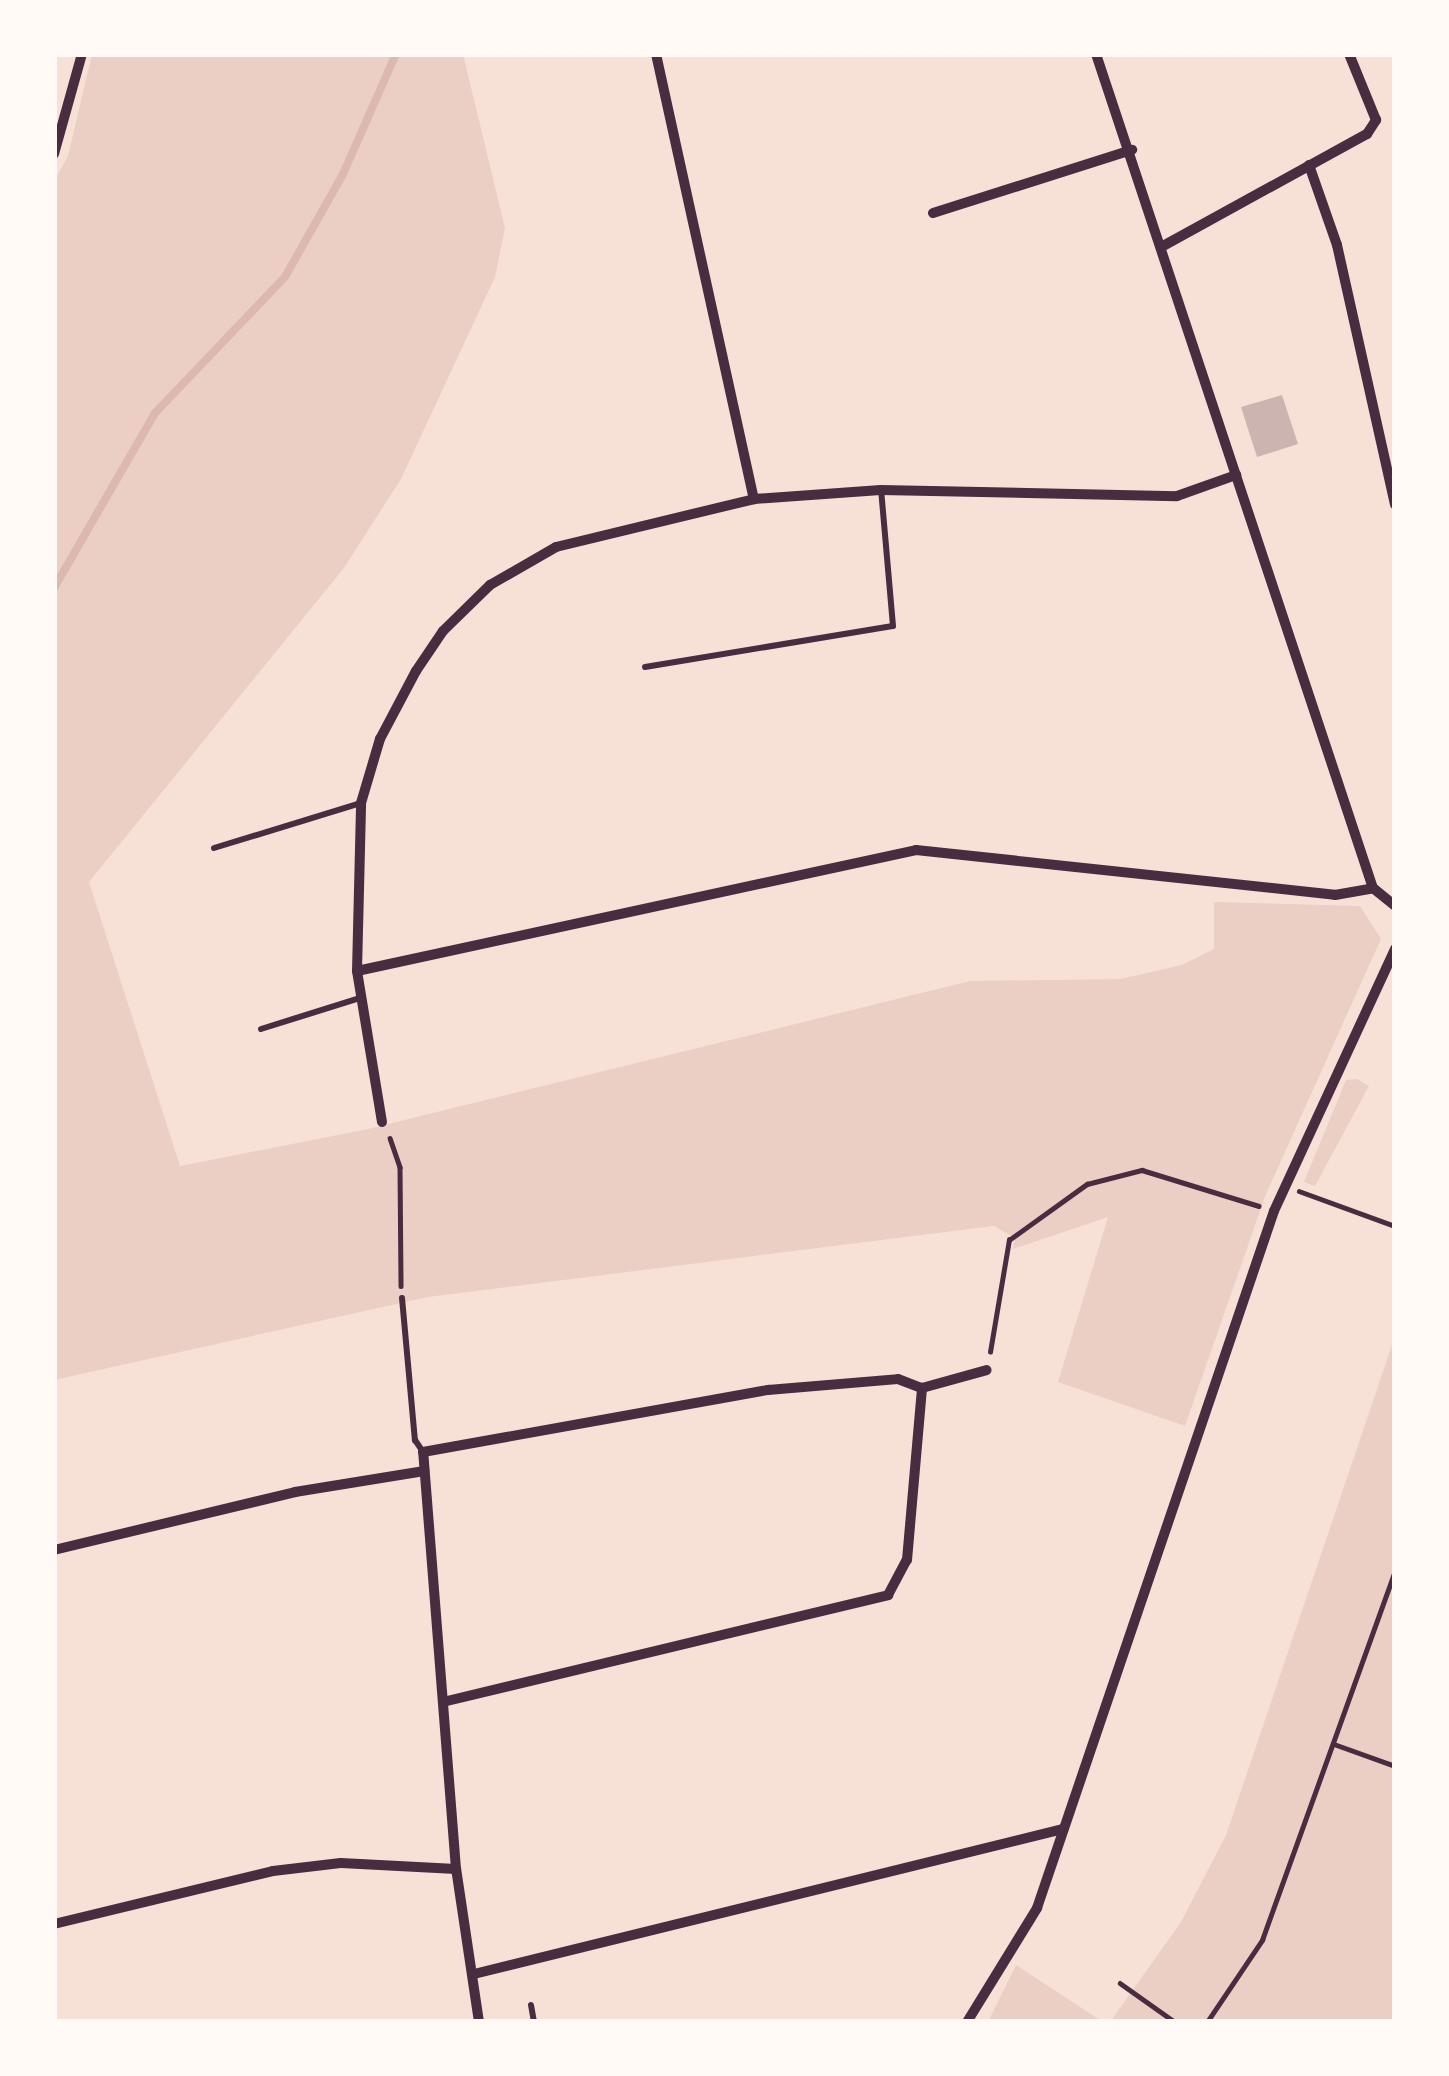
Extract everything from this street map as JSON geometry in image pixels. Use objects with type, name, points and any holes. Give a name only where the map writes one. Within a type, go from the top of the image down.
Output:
[{"type":"street","points":[[54,154],[82,54]]},
{"type":"street","points":[[656,54],[754,499]]},
{"type":"street","points":[[1096,54],[1132,150],[1373,888],[1395,906]]},
{"type":"street","points":[[1163,246],[1366,134],[1376,120],[1349,54]]},
{"type":"street","points":[[934,213],[1132,150]]},
{"type":"street","points":[[1309,165],[1337,245],[1395,505]]},
{"type":"street","points":[[382,1122],[357,971],[361,803],[380,739],[416,671],[443,631],[490,585],[556,547],[754,499],[881,490],[1178,496],[1237,475]]},
{"type":"street","points":[[357,971],[916,850],[1335,895],[1373,888]]},
{"type":"street","points":[[968,2022],[1037,1909],[1274,1211],[1338,1058],[1395,949]]},
{"type":"street","points":[[479,2022],[456,1869],[447,1701],[423,1453],[769,1390],[898,1379],[922,1388],[987,1370]]},
{"type":"street","points":[[447,1701],[888,1595],[908,1560],[922,1388]]},
{"type":"street","points":[[54,1550],[295,1492],[424,1472]]},
{"type":"street","points":[[474,1973],[1063,1829]]},
{"type":"street","points":[[54,1924],[273,1871],[341,1863],[456,1869]]},
{"type":"lane","points":[[645,668],[893,626],[881,490]]},
{"type":"lane","points":[[214,848],[361,803]]},
{"type":"lane","points":[[261,1029],[360,998]]},
{"type":"lane","points":[[402,1298],[415,1440],[423,1453]]},
{"type":"lane","points":[[531,2005],[534,2022]]},
{"type":"path","points":[[382,1122],[400,1167],[402,1298]]},
{"type":"path","points":[[987,1370],[1009,1240],[1087,1184],[1142,1170],[1274,1211],[1298,1191],[1395,1226]]},
{"type":"path","points":[[1207,2022],[1262,1940],[1395,1570]]},
{"type":"path","points":[[1334,1744],[1395,1766]]},
{"type":"path","points":[[1120,1983],[1175,2022]]},
{"type":"shaded area","points":[[92,54],[463,54],[505,228],[495,277],[401,479],[344,568],[89,882],[180,1166],[368,1129],[970,981],[1120,979],[1182,965],[1214,949],[1214,902],[1360,906],[1381,939],[1266,1194],[1185,1426],[1058,1382],[1108,1217],[1013,1249],[1015,1238],[994,1226],[428,1297],[54,1380],[54,181],[68,156]]},
{"type":"shaded area","points":[[1357,1079],[1369,1086],[1315,1186],[1304,1182],[1346,1080]]},
{"type":"shaded area","points":[[1395,1336],[1395,2022],[1110,2022],[1181,1922],[1226,1835]]},
{"type":"shaded area","points":[[1016,1965],[1103,2022],[988,2022]]},
{"type":"building","points":[[1282,395],[1298,444],[1257,457],[1241,407]]},
{"type":"waterway","points":[[54,588],[155,413],[285,277],[343,174],[395,56]]}]
